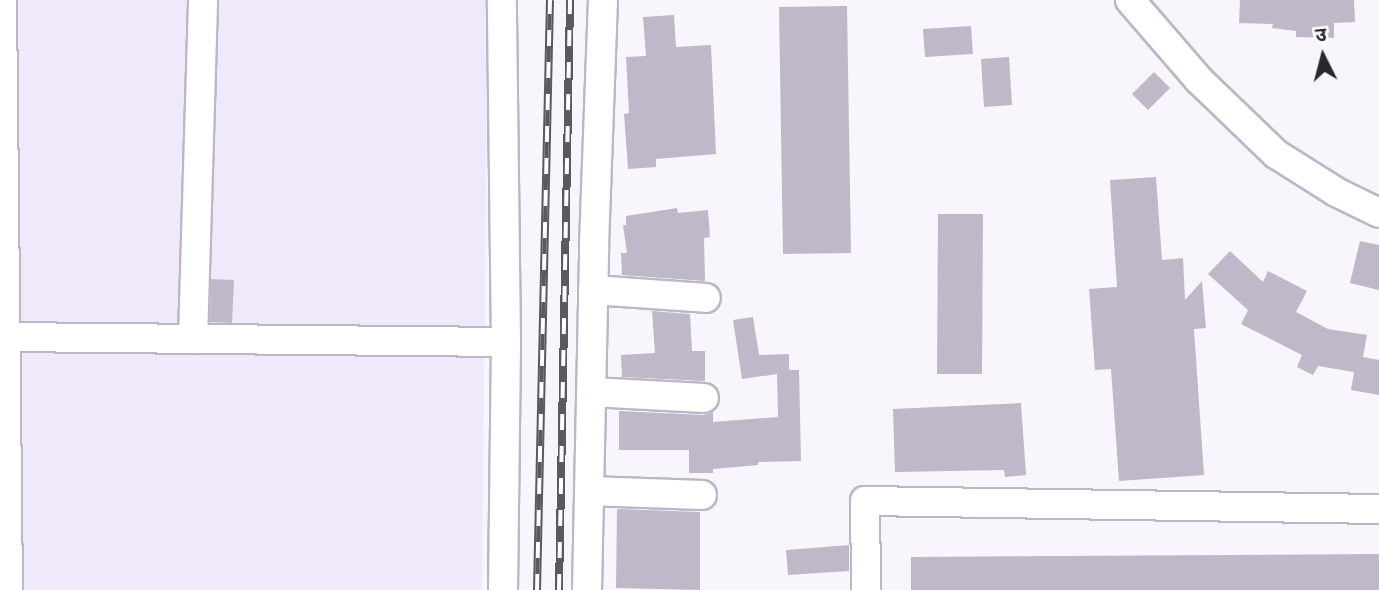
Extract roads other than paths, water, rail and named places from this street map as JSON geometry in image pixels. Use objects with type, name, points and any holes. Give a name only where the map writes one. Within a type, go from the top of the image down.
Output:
[{"type":"street","points":[[2,0],[8,590]]},
{"type":"street","points":[[193,339],[203,0]]},
{"type":"street","points":[[502,0],[506,342],[503,590]]},
{"type":"street","points":[[587,590],[593,290],[603,0]]},
{"type":"street","points":[[1109,0],[1130,0],[1199,80],[1276,154],[1336,192],[1379,213]]},
{"type":"street","points":[[593,290],[706,298]]},
{"type":"street","points":[[5,337],[506,342]]},
{"type":"street","points":[[591,392],[704,398]]},
{"type":"street","points":[[589,491],[702,495]]},
{"type":"street","points":[[866,590],[865,501],[1379,509]]},
{"type":"railway","points":[[537,590],[550,0]]},
{"type":"railway","points":[[559,590],[570,0]]}]
